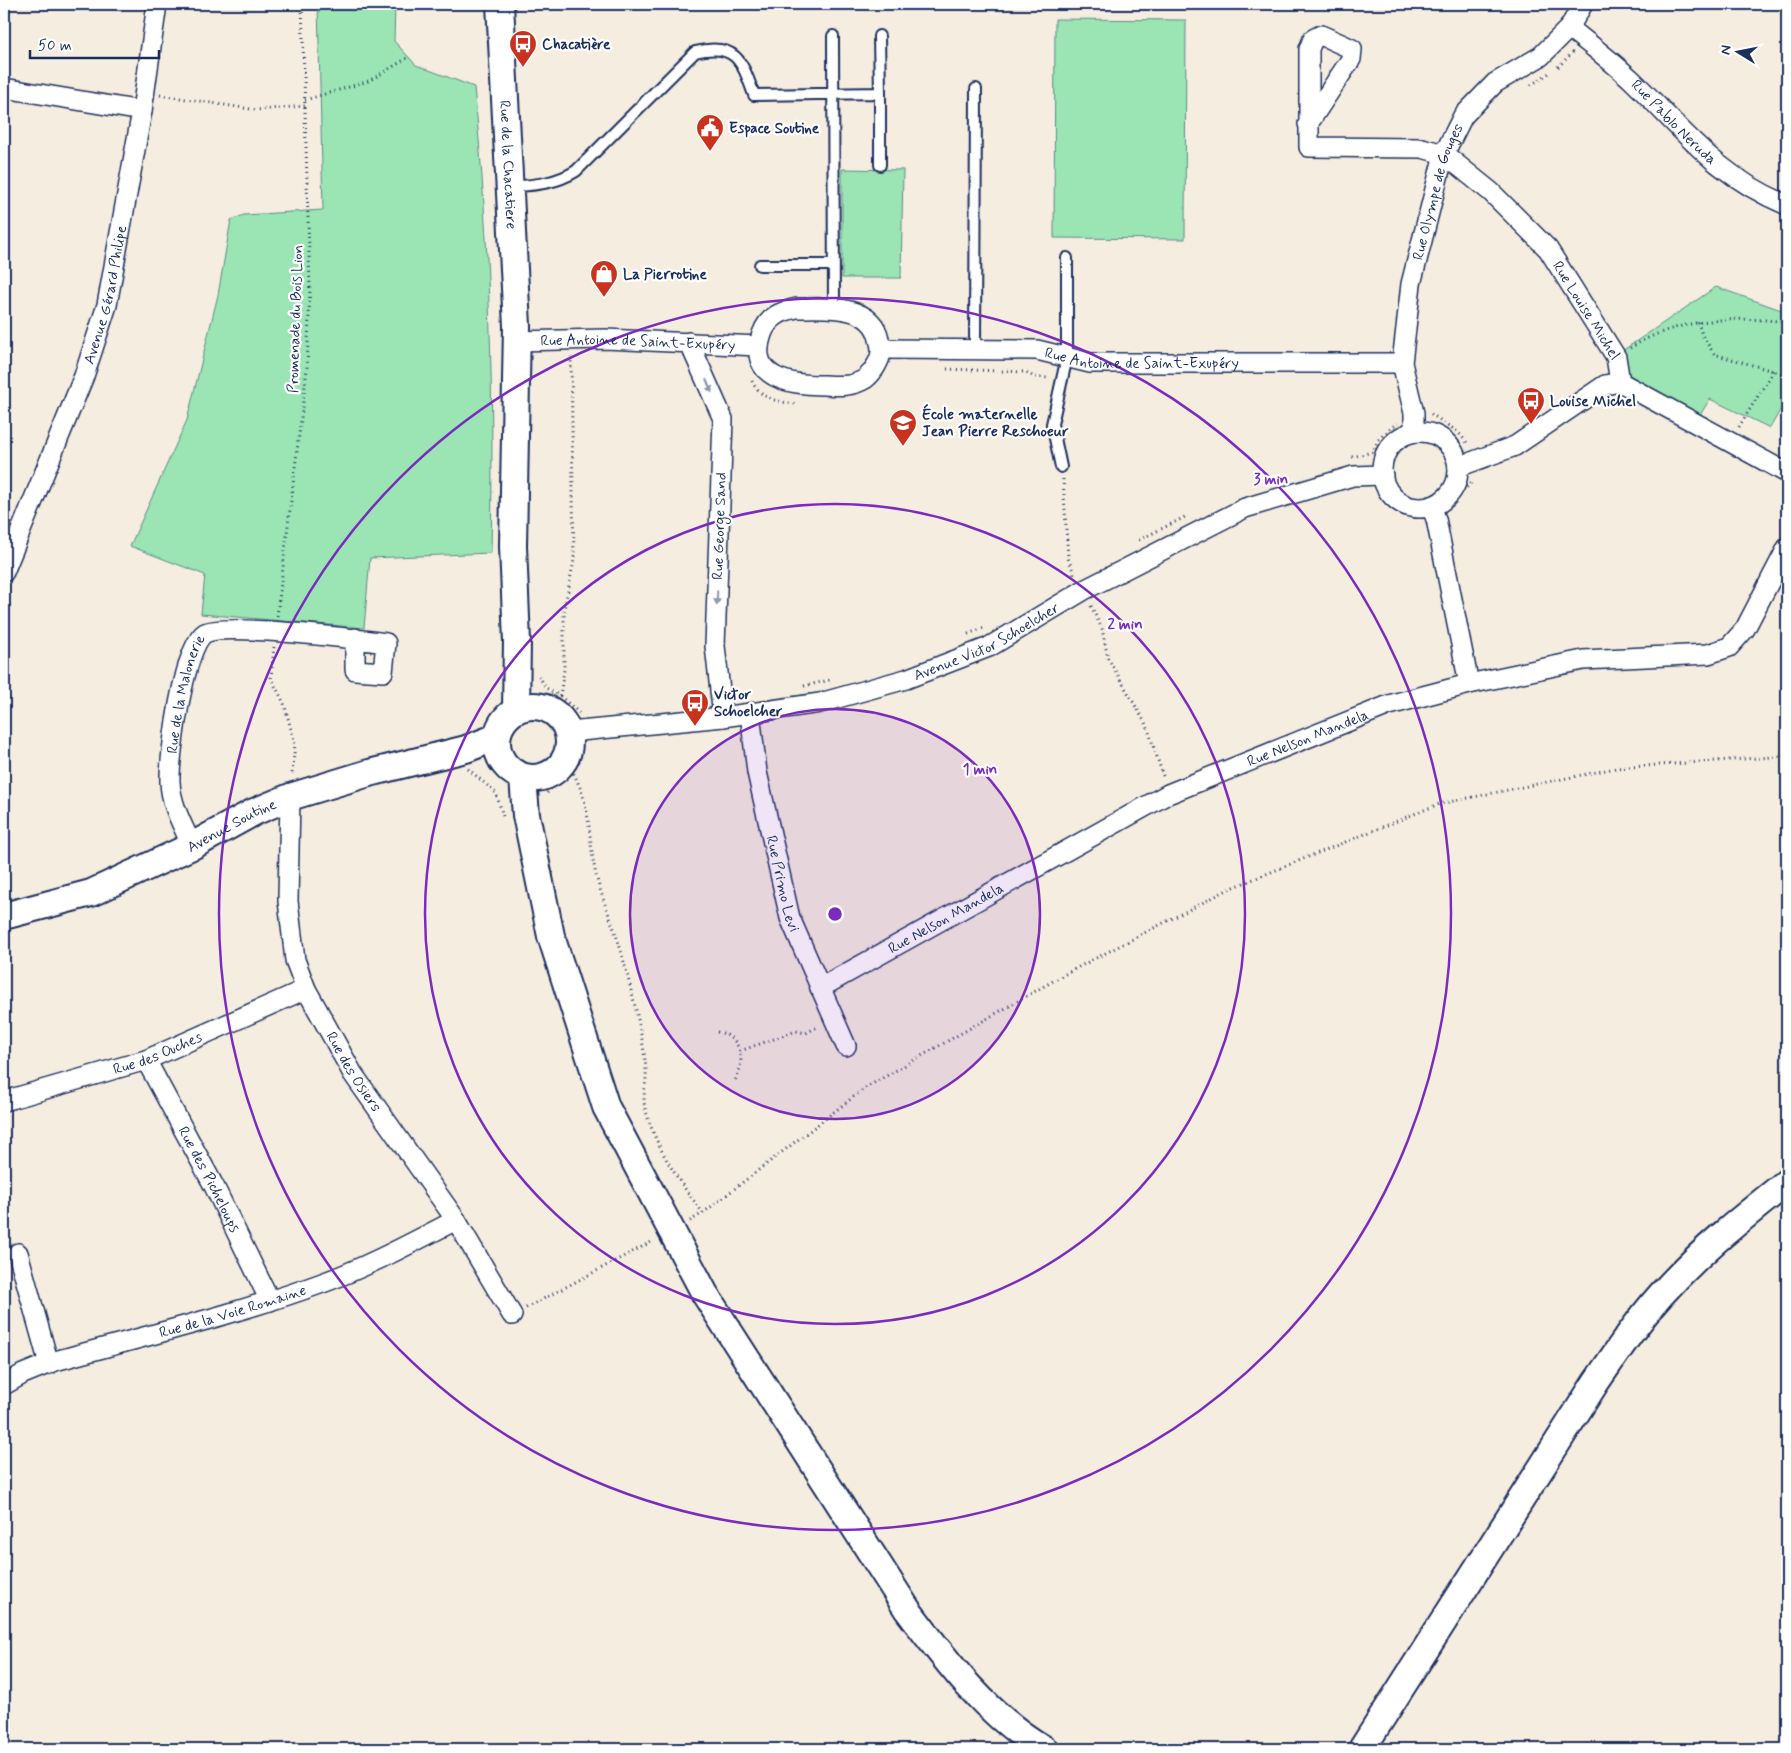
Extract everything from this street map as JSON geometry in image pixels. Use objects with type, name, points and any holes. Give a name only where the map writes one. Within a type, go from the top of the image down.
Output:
[{"type":"street","name":"Avenue Gérard Philipe","points":[[4,572],[10,537],[84,376],[107,305],[143,102],[157,4]]},
{"type":"street","name":"Rue de la Chacatiere","points":[[500,4],[517,334],[513,546],[517,642],[516,710]]},
{"type":"street","name":"Rue Olympe de Gouges","points":[[1407,426],[1414,413],[1402,363],[1411,284],[1444,154],[1463,116],[1495,83],[1541,56],[1569,28],[1583,4]]},
{"type":"street","name":"Rue Pablo Neruda","points":[[1569,28],[1633,81],[1702,153],[1730,175],[1753,189],[1787,205]]},
{"type":"street","points":[[4,88],[143,102]]},
{"type":"street","points":[[1308,124],[1309,147],[1422,148],[1444,154]]},
{"type":"street","name":"Rue Louise Michel","points":[[1444,154],[1491,192],[1548,249],[1616,357],[1620,382]]},
{"type":"street","points":[[797,308],[834,308],[854,312],[863,317],[878,334],[882,349],[874,370],[866,378],[846,386],[797,385],[788,383],[769,372],[760,356],[759,346],[765,326],[783,311],[797,308]]},
{"type":"street","name":"Rue Antoine de Saint-Exupéry","points":[[517,334],[759,346]]},
{"type":"street","name":"Rue George Sand","points":[[689,342],[723,419],[715,646],[723,717]]},
{"type":"street","name":"Rue Antoine de Saint-Exupéry","points":[[882,349],[1037,350],[1090,363],[1402,363]]},
{"type":"street","points":[[1458,467],[1515,446],[1605,385],[1620,382],[1732,441],[1787,473]]},
{"type":"street","points":[[1426,514],[1451,492],[1457,480],[1458,467],[1455,455],[1444,440],[1407,426],[1403,436],[1387,452],[1380,480],[1395,498],[1406,505],[1418,508],[1426,514],[1436,519],[1469,684]]},
{"type":"street","name":"Avenue Victor Schoelcher","points":[[578,743],[580,731],[723,717],[820,703],[906,679],[989,647],[1080,585],[1245,508],[1353,476],[1380,480]]},
{"type":"street","name":"Rue Nelson Mandela","points":[[820,988],[1168,794],[1389,704],[1469,684],[1583,660],[1708,654],[1728,648],[1745,629],[1787,548]]},
{"type":"street","name":"Rue de la Malonerie","points":[[192,846],[176,813],[170,783],[172,743],[188,661],[194,645],[205,633],[228,629],[355,638]]},
{"type":"street","points":[[466,749],[516,774],[535,779],[547,777],[557,770],[565,762],[569,750],[578,743],[564,722],[551,710],[540,706],[528,706],[516,710],[500,726],[497,737],[499,754],[516,774],[551,936],[603,1097],[705,1294],[907,1609],[940,1653],[968,1684],[1002,1718],[1044,1749]]},
{"type":"street","name":"Rue Primo Levi","points":[[750,713],[757,772],[790,918],[846,1046]]},
{"type":"street","name":"Avenue Soutine","points":[[4,916],[91,893],[192,846],[254,812],[290,797],[369,773],[466,749],[497,737]]},
{"type":"street","name":"Rue des Osiers","points":[[290,797],[288,902],[296,960],[306,989],[354,1074],[456,1220],[512,1315]]},
{"type":"street","name":"Rue des Ouches","points":[[4,1101],[146,1060],[306,989]]},
{"type":"street","name":"Rue des Picheloups","points":[[146,1060],[214,1186],[270,1301]]},
{"type":"street","points":[[1362,1749],[1596,1382],[1637,1324],[1670,1285],[1741,1219],[1787,1182]]},
{"type":"street","name":"Rue de la Voie Romaine","points":[[4,1385],[48,1364],[270,1301],[362,1268],[456,1220]]},
{"type":"street","points":[[18,1253],[48,1364]]},
{"type":"lane","points":[[833,36],[834,308]]},
{"type":"lane","points":[[879,36],[880,165]]},
{"type":"lane","points":[[509,187],[548,184],[562,180],[576,171],[695,52],[713,47],[731,52],[742,63],[754,95],[880,93]]},
{"type":"lane","points":[[975,349],[976,89]]},
{"type":"lane","points":[[1061,467],[1052,424],[1060,378],[1066,357],[1067,258]]},
{"type":"lane","points":[[760,265],[834,265]]},
{"type":"path","points":[[302,6],[313,4]]},
{"type":"path","name":"Promenade du Bois Lion","points":[[290,797],[295,744],[284,703],[271,678],[307,369],[310,288],[302,6]]},
{"type":"path","points":[[305,100],[369,81],[409,57]]},
{"type":"path","points":[[143,102],[257,110],[305,106]]},
{"type":"path","points":[[1698,322],[1702,335],[1714,354],[1787,375]]},
{"type":"path","points":[[560,696],[564,670],[564,610],[574,560],[575,513],[571,354],[579,355]]},
{"type":"path","points":[[941,369],[1026,372],[1034,377],[1060,378]]},
{"type":"path","points":[[1732,441],[1747,412],[1774,370]]},
{"type":"path","points":[[751,380],[755,389],[774,402],[796,404]]},
{"type":"path","points":[[1348,458],[1372,452],[1378,440],[1407,426]]},
{"type":"path","points":[[1061,467],[1068,558],[1102,629],[1108,658],[1147,726],[1168,794]]},
{"type":"path","points":[[1380,480],[1387,503],[1406,514],[1416,516],[1426,514]]},
{"type":"path","points":[[1131,544],[1189,515]]},
{"type":"path","points":[[1080,585],[1100,602]]},
{"type":"path","points":[[1080,585],[1084,611]]},
{"type":"path","points":[[960,638],[994,623]]},
{"type":"path","points":[[802,686],[838,678]]},
{"type":"path","points":[[546,797],[548,790],[571,769],[578,743]]},
{"type":"path","points":[[466,749],[468,770],[496,793],[504,820]]},
{"type":"path","points":[[512,1315],[703,1213],[865,1088],[1069,972],[1229,889],[1439,804],[1616,768],[1787,756]]},
{"type":"path","points":[[571,769],[582,787],[591,824],[595,867],[599,886],[623,957],[644,1052],[646,1072],[644,1105],[653,1134],[668,1166],[703,1213]]},
{"type":"path","points":[[740,1051],[796,1031],[806,1033],[835,1018]]},
{"type":"path","points":[[717,1032],[734,1040],[740,1051],[741,1065],[734,1082]]},
{"type":"green space","points":[[318,4],[395,4],[394,41],[416,65],[474,87],[484,203],[490,320],[491,553],[370,558],[364,628],[201,614],[205,575],[130,546],[187,420],[218,295],[231,220],[244,215],[323,210]]},
{"type":"green space","points":[[1055,19],[1186,20],[1185,239],[1054,238]]},
{"type":"green space","points":[[842,169],[903,170],[901,278],[842,278]]},
{"type":"green space","points":[[1716,287],[1787,312],[1787,398],[1770,428],[1710,399],[1700,415],[1635,383],[1625,370],[1622,351]]},
{"type":"place","name":"Chacatière","points":[[523,68]]},
{"type":"place","name":"Espace Soutine","points":[[710,152]]},
{"type":"place","name":"La Pierrotine","points":[[604,298]]},
{"type":"place","name":"Louise Michel","points":[[1531,425]]},
{"type":"place","name":"École maternelle Jean Pierre Reschoeur","points":[[903,447]]},
{"type":"place","name":"Victor Schoelcher","points":[[695,727]]}]
